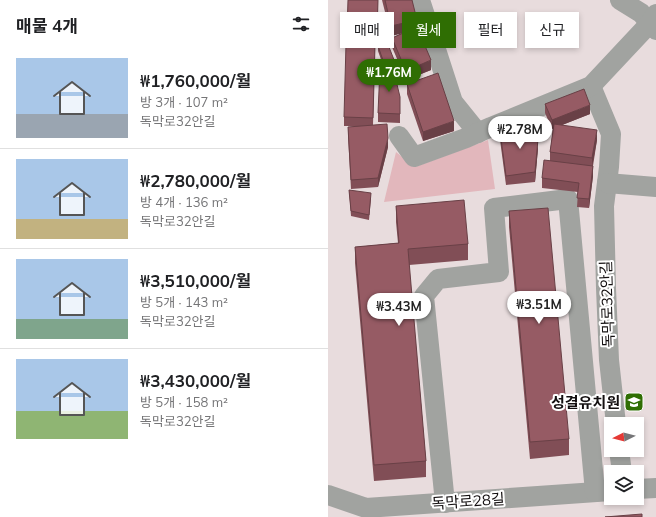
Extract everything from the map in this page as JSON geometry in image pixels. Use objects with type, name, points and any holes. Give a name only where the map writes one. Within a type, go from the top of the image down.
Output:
[{"type":"street","points":[[420,0],[453,102],[478,133]]},
{"type":"street","points":[[399,136],[414,157],[466,138],[591,86],[654,23],[620,0]]},
{"type":"street","name":"독막로32안길","points":[[591,86],[611,134],[609,167],[604,206],[609,360],[615,417]]},
{"type":"street","points":[[607,183],[656,187]]},
{"type":"street","points":[[445,503],[424,296],[438,279],[499,272],[494,208],[568,199],[603,491]]},
{"type":"street","points":[[644,489],[656,488]]},
{"type":"street","name":"독막로28길","points":[[328,494],[366,508],[603,491]]},
{"type":"shaded area","points":[[488,140],[495,189],[384,202],[396,152],[415,167]]},
{"type":"building","points":[[348,0],[378,0],[378,12],[348,12]]},
{"type":"building","points":[[385,0],[412,0],[415,12],[402,12],[402,23],[394,25],[394,12],[388,12]]},
{"type":"building","points":[[402,34],[402,48],[426,48],[431,60],[406,71],[394,43],[394,37]]},
{"type":"building","points":[[346,48],[375,48],[373,118],[344,117]]},
{"type":"building","points":[[379,48],[389,48],[396,65],[386,69]]},
{"type":"building","points":[[380,68],[393,68],[400,97],[400,114],[378,113]]},
{"type":"building","points":[[438,73],[454,121],[423,132],[407,84]]},
{"type":"building","points":[[584,89],[590,105],[552,120],[545,104]]},
{"type":"building","points":[[387,124],[388,138],[378,178],[351,180],[348,127]]},
{"type":"building","points":[[554,124],[597,130],[592,158],[550,152]]},
{"type":"building","points":[[537,125],[538,139],[535,172],[506,176],[500,131]]},
{"type":"building","points":[[544,160],[593,166],[589,199],[577,198],[579,183],[542,178]]},
{"type":"building","points":[[349,190],[371,193],[369,215],[351,211]]},
{"type":"building","points":[[464,200],[468,244],[408,249],[426,461],[374,465],[355,247],[399,243],[396,206]]},
{"type":"building","points":[[548,208],[569,439],[530,442],[509,211]]},
{"type":"building","points":[[642,514],[642,517],[605,517]]},
{"type":"place","name":"성결유치원","points":[[634,402]]}]
